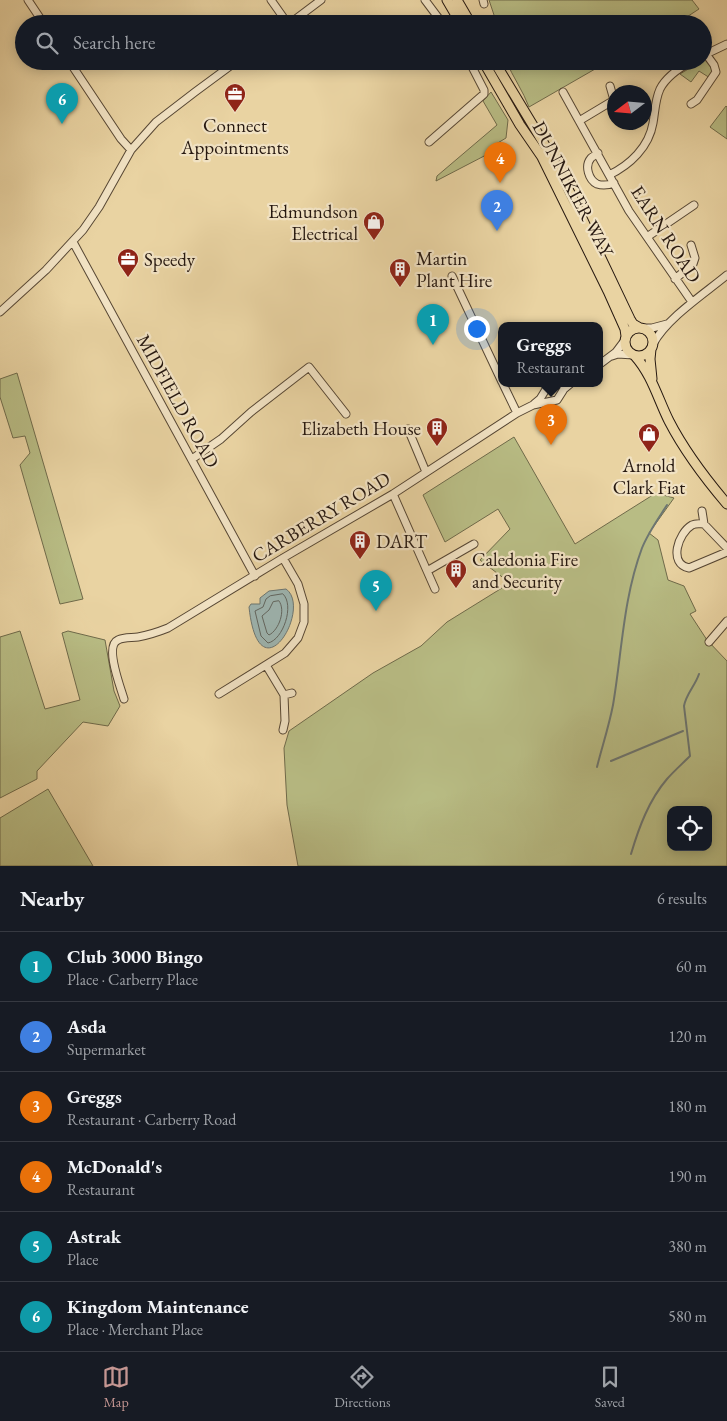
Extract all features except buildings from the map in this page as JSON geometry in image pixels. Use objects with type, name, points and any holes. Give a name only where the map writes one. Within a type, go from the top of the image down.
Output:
[{"type":"main road","points":[[447,0],[456,15]]},
{"type":"main road","points":[[457,0],[466,15]]},
{"type":"main road","name":"DUNNIKIER WAY","points":[[488,70],[547,166],[608,291],[625,329],[625,338]]},
{"type":"main road","name":"DUNNIKIER WAY","points":[[499,70],[549,152],[630,319],[633,324],[642,328]]},
{"type":"main road","points":[[652,382],[650,359],[653,340],[650,333],[642,328],[631,330],[625,338],[626,349],[641,363],[682,444],[703,476],[727,504]]},
{"type":"main road","points":[[634,355],[644,355],[652,347]]},
{"type":"street","points":[[28,0],[38,15]]},
{"type":"street","points":[[271,0],[282,15]]},
{"type":"street","points":[[301,15],[322,0]]},
{"type":"street","points":[[425,0],[436,15]]},
{"type":"street","points":[[712,52],[727,44]]},
{"type":"street","points":[[691,104],[697,100],[716,72],[712,63]]},
{"type":"street","points":[[75,70],[121,139],[131,150]]},
{"type":"street","points":[[0,312],[46,270],[84,230],[131,150],[156,122],[225,70]]},
{"type":"street","points":[[429,142],[484,94],[484,90],[474,70]]},
{"type":"street","points":[[609,175],[637,156],[643,148],[653,124],[656,101],[660,89],[679,70]]},
{"type":"street","name":"EARN ROAD","points":[[563,92],[629,210],[692,302]]},
{"type":"street","points":[[579,121],[607,104]]},
{"type":"street","name":"EARN ROAD","points":[[598,154],[590,159],[588,164],[592,180],[604,185],[614,183]]},
{"type":"street","points":[[647,237],[694,206]]},
{"type":"street","name":"MIDFIELD ROAD","points":[[73,242],[255,576]]},
{"type":"street","points":[[675,279],[693,264],[695,258],[691,245]]},
{"type":"street","points":[[652,347],[657,337],[668,324],[692,302],[727,275]]},
{"type":"street","points":[[452,276],[498,373]]},
{"type":"street","points":[[642,328],[652,328],[668,324]]},
{"type":"street","points":[[603,362],[621,346],[625,338]]},
{"type":"street","points":[[610,357],[618,354],[634,355]]},
{"type":"street","points":[[192,459],[221,439],[251,412],[309,367],[346,414]]},
{"type":"street","points":[[505,387],[517,414]]},
{"type":"street","name":"CARBERRY ROAD","points":[[533,405],[547,387]]},
{"type":"street","name":"CARBERRY ROAD","points":[[560,387],[561,393]]},
{"type":"street","name":"CARBERRY ROAD","points":[[124,699],[115,672],[113,653],[113,645],[118,640],[151,634],[168,628],[393,494],[517,414],[533,405],[557,400],[567,387]]},
{"type":"street","points":[[544,392],[547,398],[552,401]]},
{"type":"street","points":[[408,429],[426,472]]},
{"type":"street","points":[[393,494],[435,589]]},
{"type":"street","points":[[702,510],[704,524],[727,548]]},
{"type":"street","points":[[704,524],[690,526],[678,544],[679,560],[684,567],[689,568],[727,552]]},
{"type":"street","points":[[427,571],[474,544]]},
{"type":"street","points":[[219,694],[285,653],[298,638],[304,622],[304,604],[298,584],[283,558]]},
{"type":"street","points":[[709,642],[727,620]]},
{"type":"street","points":[[266,665],[284,695],[285,721],[283,730]]},
{"type":"street","points":[[284,695],[292,694]]},
{"type":"green space","points":[[489,0],[692,0],[699,9],[690,15],[494,15]]},
{"type":"green space","points":[[712,68],[714,71],[710,78],[699,71],[691,82],[680,74],[687,70],[712,70]]},
{"type":"green space","points":[[511,70],[593,70],[529,107]]},
{"type":"green space","points":[[491,92],[508,120],[506,138],[491,147],[488,154],[436,181],[437,176],[497,125],[483,101]]},
{"type":"green space","points":[[727,107],[727,139],[710,127]]},
{"type":"green space","points":[[17,373],[83,599],[60,604],[20,465],[30,453],[25,436],[13,438],[0,397],[0,379]]},
{"type":"green space","points":[[514,437],[575,544],[656,493],[674,498],[649,533],[658,540],[668,580],[684,586],[696,611],[690,614],[707,640],[727,661],[727,866],[298,866],[287,805],[284,748],[289,731],[373,673],[421,646],[447,622],[510,583],[480,560],[510,529],[498,509],[445,542],[423,495]]},
{"type":"green space","points":[[20,631],[45,709],[80,700],[62,633],[68,631],[105,640],[114,691],[120,706],[108,726],[83,722],[37,771],[37,779],[0,798],[0,637]]},
{"type":"green space","points":[[48,789],[93,866],[0,866],[0,818]]},
{"type":"water","points":[[286,589],[293,599],[293,613],[289,628],[281,640],[272,647],[263,646],[255,634],[249,607],[251,604],[260,604],[260,598],[269,591]]},
{"type":"waterway","points":[[597,767],[613,705],[627,606],[636,567],[647,537],[667,505]]},
{"type":"waterway","points":[[631,854],[641,824],[655,796],[667,779],[690,756],[684,706],[699,674]]},
{"type":"waterway","points":[[611,761],[683,731]]},
{"type":"place","name":"Connect Appointments","points":[[235,113]]},
{"type":"place","name":"Kingdom Maintenance","points":[[62,124]]},
{"type":"place","name":"McDonald's","points":[[500,183]]},
{"type":"place","name":"Asda","points":[[497,231]]},
{"type":"place","name":"Edmundson Electrical","points":[[374,241]]},
{"type":"place","name":"Speedy","points":[[128,278]]},
{"type":"place","name":"Martin Plant Hire","points":[[400,288]]},
{"type":"place","name":"Club 3000 Bingo","points":[[433,345]]},
{"type":"place","name":"Greggs","points":[[551,445]]},
{"type":"place","name":"Elizabeth House","points":[[437,447]]},
{"type":"place","name":"Arnold Clark Fiat","points":[[649,453]]},
{"type":"place","name":"DART","points":[[360,560]]},
{"type":"place","name":"Caledonia Fire and Security","points":[[456,589]]},
{"type":"place","name":"Astrak","points":[[376,611]]}]
